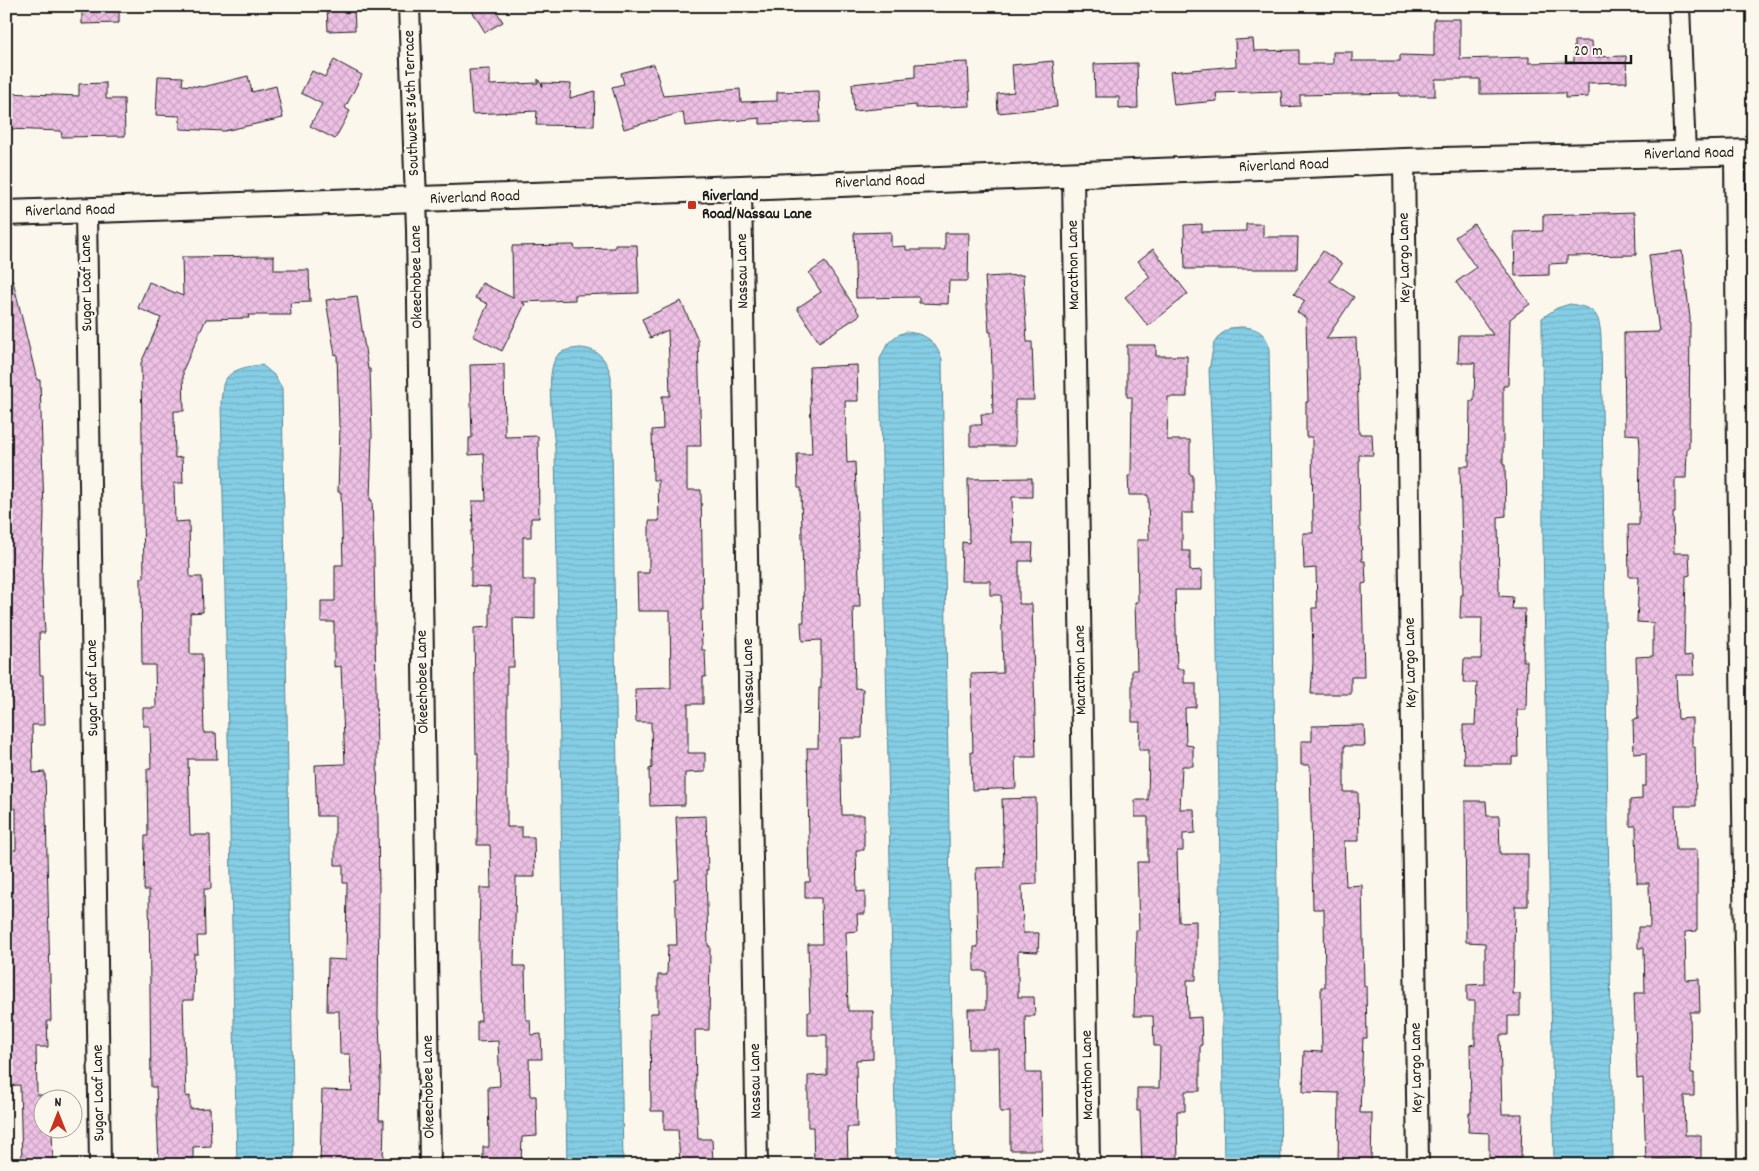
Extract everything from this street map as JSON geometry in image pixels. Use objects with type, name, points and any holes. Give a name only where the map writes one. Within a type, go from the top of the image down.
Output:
[{"type":"street","name":"Southwest 36th Terrace","points":[[409,6],[416,200]]},
{"type":"street","points":[[1678,6],[1685,154]]},
{"type":"street","name":"Riverland Road","points":[[6,213],[741,188],[1404,161],[1744,152]]},
{"type":"street","points":[[1744,152],[1737,384],[1748,1165]]},
{"type":"street","name":"Key Largo Lane","points":[[1404,161],[1418,1165]]},
{"type":"street","name":"Marathon Lane","points":[[1073,175],[1089,1165]]},
{"type":"street","name":"Nassau Lane","points":[[741,188],[757,1165]]},
{"type":"street","name":"Okeechobee Lane","points":[[416,200],[430,1165]]},
{"type":"street","name":"Sugar Loaf Lane","points":[[86,211],[100,1165]]},
{"type":"water","points":[[1570,304],[1584,307],[1593,312],[1599,321],[1601,336],[1613,1165],[1554,1165],[1543,538],[1542,318],[1557,308]]},
{"type":"water","points":[[1230,328],[1255,329],[1263,335],[1266,338],[1269,349],[1281,1165],[1224,1165],[1215,506],[1209,370],[1214,343],[1220,335]]},
{"type":"water","points":[[906,332],[919,334],[929,339],[936,347],[942,359],[954,1165],[896,1165],[880,359],[884,349],[890,342],[896,336]]},
{"type":"water","points":[[580,348],[592,350],[601,356],[611,376],[623,1165],[567,1165],[555,447],[550,385],[551,372],[558,355],[566,350]]},
{"type":"water","points":[[262,365],[274,375],[282,388],[294,1165],[237,1165],[221,401],[223,385],[229,375],[239,369]]},
{"type":"building","points":[[82,6],[119,6],[119,23],[82,24]]},
{"type":"building","points":[[327,6],[354,6],[355,30],[328,31]]},
{"type":"building","points":[[469,6],[493,6],[503,22],[485,32]]},
{"type":"building","points":[[1434,19],[1460,19],[1460,59],[1529,57],[1529,63],[1574,62],[1574,41],[1592,41],[1593,57],[1626,56],[1627,82],[1588,83],[1588,97],[1565,98],[1565,93],[1480,94],[1480,79],[1435,79],[1435,96],[1400,96],[1400,93],[1300,95],[1300,106],[1282,107],[1281,91],[1216,93],[1217,101],[1174,105],[1170,72],[1236,66],[1235,40],[1253,39],[1254,51],[1299,50],[1299,64],[1333,64],[1333,52],[1352,52],[1352,61],[1400,61],[1400,55],[1434,56]]},
{"type":"building","points":[[334,60],[362,75],[345,108],[350,111],[335,139],[310,126],[322,104],[301,93],[312,71],[325,77]]},
{"type":"building","points":[[1053,61],[1057,107],[998,113],[997,94],[1014,92],[1012,65]]},
{"type":"building","points":[[968,62],[970,106],[916,108],[916,105],[854,111],[852,84],[915,77],[915,64]]},
{"type":"building","points":[[1137,63],[1138,108],[1119,109],[1119,97],[1095,97],[1094,64]]},
{"type":"building","points":[[654,64],[663,96],[740,89],[741,102],[777,101],[777,92],[819,91],[820,122],[760,124],[760,118],[685,126],[683,112],[624,129],[612,87],[624,84],[621,73]]},
{"type":"building","points":[[490,69],[490,85],[538,83],[538,79],[543,87],[542,83],[571,84],[570,98],[595,91],[594,126],[536,125],[537,111],[472,114],[469,70]]},
{"type":"building","points":[[158,76],[183,77],[182,85],[203,87],[248,76],[252,92],[276,86],[283,118],[224,131],[180,129],[180,116],[156,115]]},
{"type":"building","points":[[106,83],[106,99],[124,99],[125,136],[62,137],[61,131],[6,129],[6,93],[79,96],[79,84]]},
{"type":"building","points":[[1635,212],[1636,255],[1567,256],[1567,263],[1549,264],[1549,275],[1515,276],[1514,232],[1543,231],[1543,215]]},
{"type":"building","points":[[1202,224],[1202,232],[1246,231],[1246,224],[1263,224],[1263,237],[1298,237],[1297,269],[1185,269],[1184,225]]},
{"type":"building","points":[[1474,224],[1530,304],[1510,319],[1508,386],[1503,386],[1503,465],[1505,465],[1506,516],[1498,517],[1499,596],[1513,597],[1512,609],[1525,609],[1523,661],[1527,661],[1526,710],[1517,710],[1518,757],[1512,757],[1512,764],[1464,764],[1463,725],[1475,725],[1477,683],[1463,683],[1464,659],[1481,659],[1482,618],[1460,618],[1461,595],[1463,595],[1460,466],[1469,466],[1470,401],[1474,401],[1475,363],[1458,363],[1459,335],[1493,335],[1456,282],[1476,268],[1455,237]]},
{"type":"building","points":[[891,232],[891,247],[906,246],[906,250],[945,250],[945,233],[969,233],[968,281],[949,281],[948,304],[919,303],[919,297],[856,298],[854,233]]},
{"type":"building","points":[[574,245],[575,249],[615,248],[615,245],[637,245],[639,293],[575,295],[575,300],[521,302],[525,304],[502,351],[473,336],[488,304],[475,298],[482,283],[513,298],[512,246]]},
{"type":"building","points":[[1153,249],[1188,294],[1148,326],[1125,297],[1150,277],[1138,261]]},
{"type":"building","points":[[1323,251],[1342,264],[1330,281],[1354,297],[1326,339],[1356,338],[1359,434],[1372,434],[1373,455],[1359,455],[1360,531],[1362,561],[1365,561],[1366,583],[1362,584],[1364,677],[1351,677],[1351,694],[1311,694],[1313,661],[1312,608],[1317,608],[1316,568],[1304,569],[1303,533],[1313,533],[1312,437],[1306,437],[1306,402],[1308,402],[1306,318],[1297,312],[1305,301],[1294,294]]},
{"type":"building","points":[[1682,251],[1690,318],[1689,448],[1687,448],[1686,478],[1675,478],[1675,513],[1673,513],[1674,553],[1689,553],[1690,575],[1686,576],[1684,656],[1693,655],[1694,675],[1676,675],[1678,719],[1692,718],[1692,747],[1695,747],[1696,806],[1675,806],[1676,850],[1697,850],[1697,931],[1685,932],[1686,980],[1699,979],[1700,1012],[1690,1012],[1691,1073],[1694,1073],[1694,1096],[1684,1096],[1685,1135],[1701,1135],[1701,1158],[1646,1160],[1643,1078],[1637,1079],[1634,993],[1645,993],[1644,948],[1638,948],[1638,927],[1650,927],[1649,883],[1637,883],[1636,826],[1630,826],[1630,800],[1642,799],[1642,786],[1646,786],[1646,753],[1634,754],[1633,720],[1638,719],[1636,657],[1653,656],[1653,623],[1637,622],[1639,577],[1629,577],[1628,525],[1639,525],[1640,447],[1639,435],[1625,434],[1624,333],[1659,332],[1649,255]]},
{"type":"building","points":[[274,256],[274,270],[309,270],[310,302],[290,303],[291,315],[248,315],[249,318],[206,319],[183,370],[184,411],[174,411],[175,458],[182,457],[183,483],[174,483],[175,522],[189,521],[190,577],[202,577],[203,612],[190,613],[190,654],[202,654],[204,733],[216,733],[217,759],[188,759],[190,835],[210,835],[211,889],[204,889],[205,936],[197,936],[198,954],[194,954],[193,1000],[183,1000],[186,1097],[190,1096],[190,1109],[210,1108],[211,1146],[193,1147],[193,1165],[159,1165],[156,1087],[151,1087],[149,890],[144,890],[145,836],[148,836],[147,769],[151,769],[150,726],[143,726],[143,708],[156,708],[155,665],[142,665],[141,578],[144,578],[141,363],[161,318],[138,308],[149,282],[183,296],[182,257]]},
{"type":"building","points":[[825,262],[860,315],[819,342],[797,308],[821,292],[809,273]]},
{"type":"building","points":[[1023,275],[1027,342],[1032,342],[1034,400],[1015,400],[1015,446],[970,446],[970,425],[982,425],[981,414],[993,414],[991,332],[989,332],[985,277]]},
{"type":"building","points":[[13,281],[37,380],[40,380],[44,512],[42,576],[45,633],[39,633],[40,675],[43,675],[44,725],[32,725],[33,773],[45,772],[51,1021],[47,1021],[48,1047],[36,1047],[37,1088],[32,1088],[32,1138],[52,1138],[53,1165],[22,1165],[20,1085],[6,1086],[6,936],[10,936],[9,874],[6,874],[6,850],[16,850],[16,808],[6,809],[6,511],[12,512],[10,437],[6,437],[6,418],[11,418],[10,370],[6,371],[6,282]]},
{"type":"building","points":[[357,296],[368,369],[370,369],[372,435],[370,500],[372,500],[374,556],[379,890],[378,1020],[381,1076],[379,1120],[384,1120],[383,1165],[320,1165],[322,1090],[352,1091],[350,1054],[340,1054],[339,1011],[327,1011],[328,959],[346,960],[347,883],[343,883],[343,865],[335,865],[335,816],[317,816],[315,765],[345,764],[341,666],[334,667],[334,622],[321,622],[321,601],[335,601],[335,565],[343,565],[341,492],[338,492],[340,427],[337,354],[335,355],[326,300]]},
{"type":"building","points":[[681,301],[698,340],[701,446],[687,446],[687,490],[701,490],[702,650],[705,650],[706,677],[703,677],[703,704],[688,704],[688,753],[705,753],[705,772],[685,773],[685,805],[650,806],[649,769],[652,768],[651,722],[636,722],[635,689],[671,688],[670,611],[638,611],[637,573],[649,573],[649,521],[659,521],[658,480],[653,480],[652,430],[663,429],[662,396],[670,396],[668,330],[650,338],[642,319]]},
{"type":"building","points":[[1127,345],[1156,345],[1156,356],[1187,356],[1187,397],[1168,397],[1167,440],[1190,440],[1190,475],[1193,475],[1193,513],[1182,513],[1182,551],[1190,551],[1190,571],[1202,570],[1202,590],[1175,590],[1177,669],[1184,669],[1184,683],[1196,683],[1196,707],[1185,708],[1186,745],[1193,746],[1193,766],[1182,766],[1180,809],[1194,809],[1195,833],[1183,834],[1183,851],[1177,851],[1179,922],[1196,921],[1196,980],[1187,980],[1188,1018],[1201,1017],[1202,1045],[1200,1045],[1200,1091],[1185,1091],[1185,1111],[1177,1111],[1178,1165],[1142,1165],[1140,1111],[1137,1111],[1137,1088],[1159,1088],[1160,1046],[1154,1046],[1153,1016],[1134,1016],[1136,930],[1139,930],[1137,862],[1148,862],[1148,817],[1135,817],[1135,800],[1148,800],[1149,750],[1139,750],[1140,722],[1132,722],[1132,670],[1137,670],[1135,602],[1138,602],[1137,540],[1149,540],[1148,495],[1129,495],[1128,476],[1131,476],[1132,397],[1127,397]]},
{"type":"building","points":[[504,364],[505,437],[538,436],[539,518],[531,518],[531,537],[523,537],[523,580],[535,580],[535,619],[513,618],[514,667],[507,667],[507,827],[522,827],[522,837],[534,837],[535,877],[516,877],[514,966],[525,966],[526,1020],[530,1020],[531,1035],[541,1034],[542,1059],[529,1059],[530,1096],[536,1096],[537,1136],[522,1137],[521,1165],[483,1165],[483,1147],[489,1147],[488,1087],[500,1086],[498,1041],[477,1042],[477,1021],[481,1021],[480,888],[491,888],[490,845],[477,845],[478,754],[476,754],[474,628],[490,627],[490,587],[471,586],[472,501],[486,501],[484,454],[469,455],[469,438],[472,438],[470,365]]},
{"type":"building","points":[[857,365],[858,401],[845,401],[847,463],[855,462],[860,607],[853,607],[855,688],[863,689],[862,738],[840,738],[842,815],[864,815],[864,850],[856,850],[857,892],[865,891],[865,914],[857,914],[858,931],[846,932],[848,1011],[873,1011],[873,1059],[856,1060],[857,1127],[847,1127],[848,1165],[814,1165],[813,1127],[808,1127],[808,1076],[827,1075],[827,1035],[808,1035],[808,1012],[810,1012],[808,944],[822,944],[821,898],[805,898],[805,882],[810,882],[807,748],[818,748],[821,640],[802,641],[801,622],[804,622],[801,488],[798,488],[797,454],[812,454],[809,367]]},
{"type":"building","points":[[1032,478],[1032,497],[1012,497],[1013,543],[1033,543],[1032,561],[1019,561],[1019,604],[1032,604],[1036,757],[1015,757],[1016,788],[972,790],[971,674],[1003,673],[1001,595],[990,595],[990,581],[961,581],[962,542],[969,543],[968,479]]},
{"type":"building","points":[[1364,725],[1365,746],[1344,746],[1344,792],[1358,792],[1359,841],[1344,841],[1346,886],[1362,885],[1367,1038],[1363,1038],[1360,1113],[1372,1113],[1371,1165],[1338,1165],[1339,1093],[1303,1092],[1304,1051],[1322,1052],[1321,987],[1325,987],[1324,909],[1313,909],[1310,765],[1301,765],[1301,741],[1312,741],[1312,726]]},
{"type":"building","points":[[1036,798],[1037,884],[1022,885],[1023,933],[1039,933],[1038,952],[1018,951],[1018,997],[1034,997],[1035,1016],[1025,1016],[1026,1073],[1041,1073],[1042,1150],[1010,1150],[1010,1112],[1000,1112],[999,1049],[969,1049],[968,1009],[986,1009],[986,971],[974,971],[974,947],[978,947],[976,868],[1004,867],[1002,799]]},
{"type":"building","points":[[1465,801],[1486,801],[1487,816],[1499,816],[1500,854],[1528,854],[1528,906],[1515,906],[1513,994],[1520,994],[1520,1016],[1508,1016],[1508,1035],[1500,1035],[1502,1114],[1522,1114],[1521,1158],[1489,1158],[1489,1133],[1468,1132],[1469,1113],[1471,1113],[1470,1045],[1475,1044],[1475,1001],[1467,1001],[1467,985],[1485,984],[1485,943],[1466,942]]},
{"type":"building","points":[[706,816],[708,946],[710,946],[709,1030],[695,1030],[696,1093],[698,1139],[712,1139],[713,1165],[680,1165],[678,1130],[664,1130],[664,1111],[651,1111],[650,1013],[658,1013],[658,975],[667,975],[668,945],[677,945],[675,880],[679,879],[676,817]]},
{"type":"place","name":"Riverland Road/Nassau Lane","points":[[692,205]]}]
